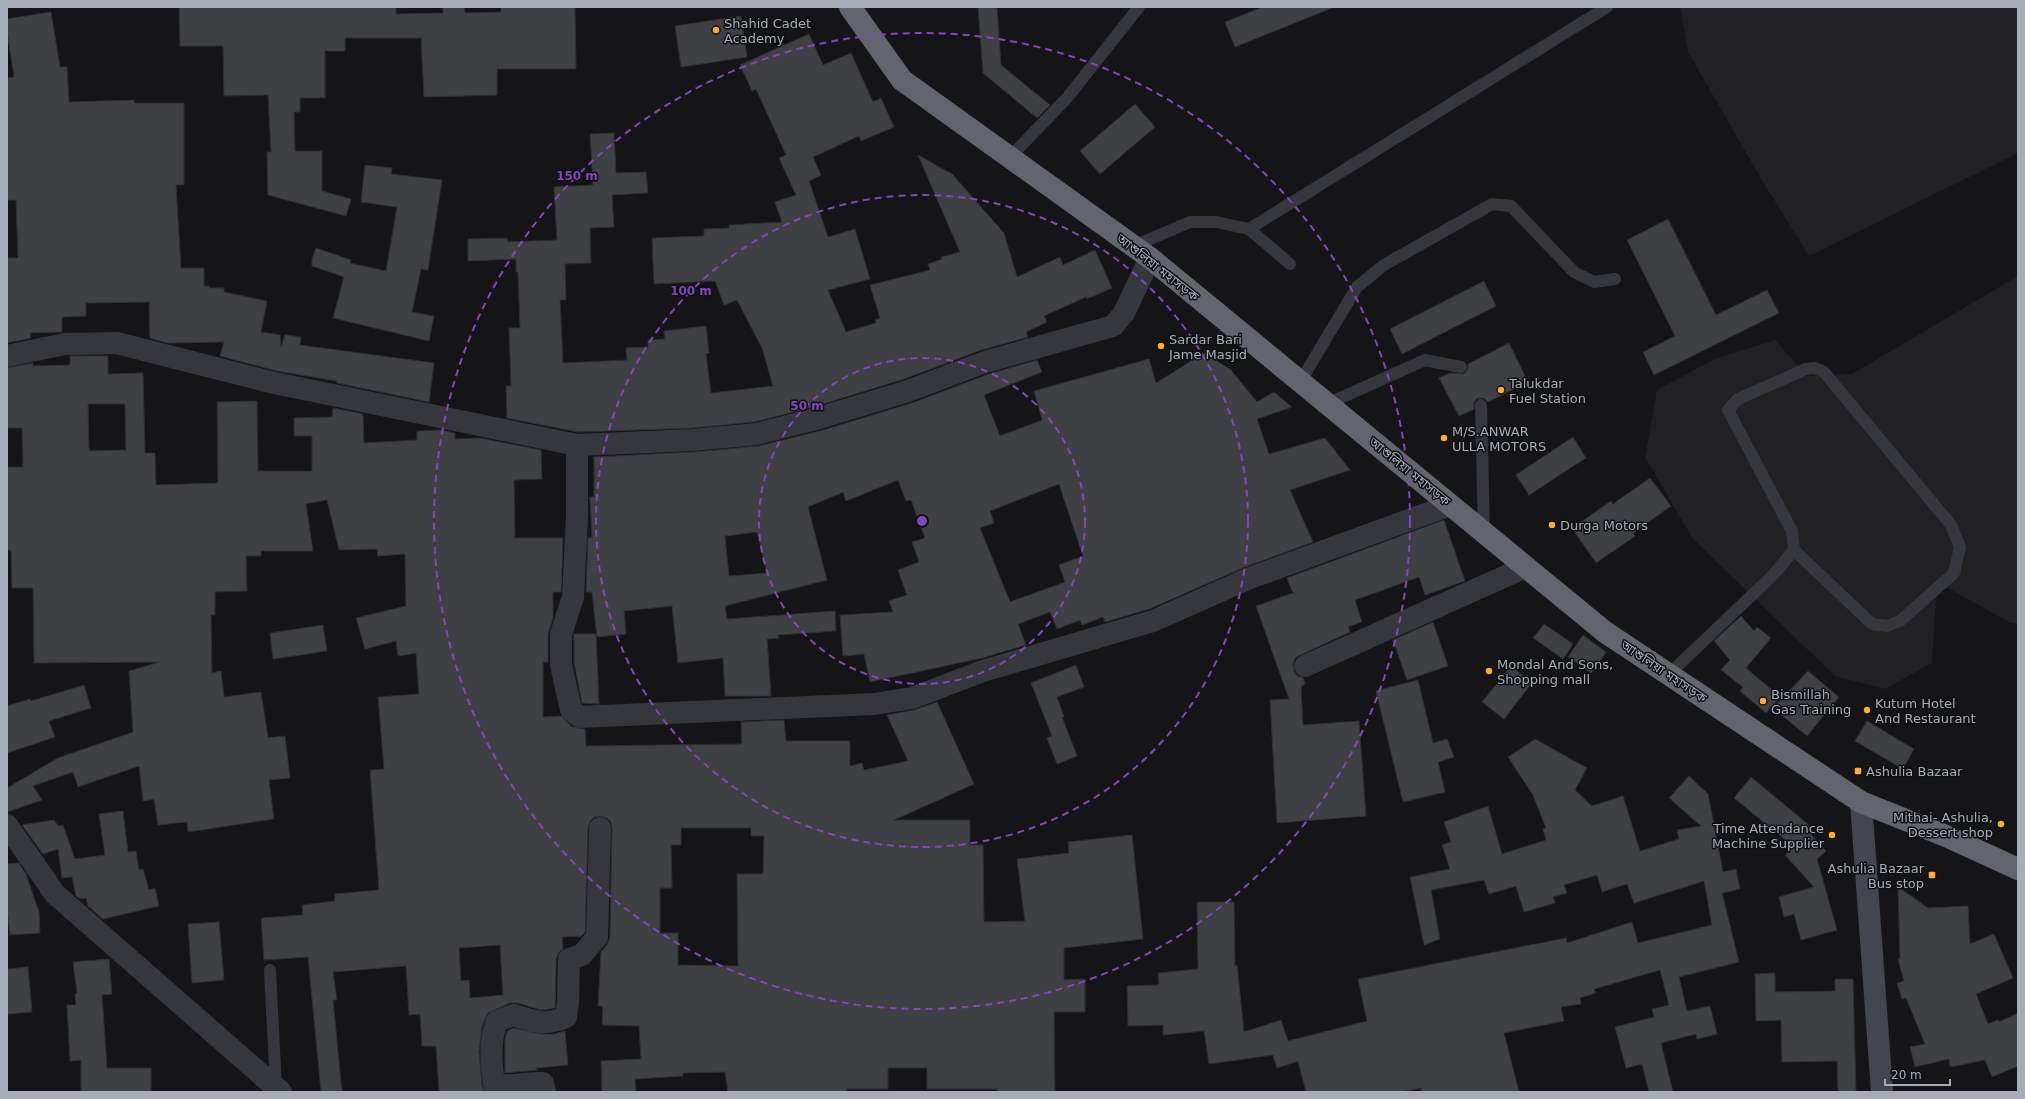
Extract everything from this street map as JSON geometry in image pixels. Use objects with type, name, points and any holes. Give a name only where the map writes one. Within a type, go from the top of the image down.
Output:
[{"type":"highway","name":"আশুলিয়া মহাসড়ক","points":[[850,7],[902,80],[1142,252],[1605,632],[1861,802],[1946,836],[2018,869]]},
{"type":"street","points":[[7,356],[64,344],[117,343],[274,383],[577,445],[693,440],[756,434],[831,414],[908,391],[985,362],[1113,326],[1124,313],[1142,252]]},
{"type":"street","points":[[577,445],[577,517],[573,597],[561,634],[561,665],[571,710],[580,717],[874,704],[912,698],[983,672],[1153,621],[1250,578],[1450,504]]},
{"type":"street","points":[[1305,666],[1526,567]]},
{"type":"street","points":[[1861,802],[1882,1092]]},
{"type":"street","points":[[7,826],[55,894],[279,1090]]},
{"type":"street","points":[[545,1092],[543,1083],[530,1082],[502,1086],[494,1084],[491,1064],[491,1035],[497,1021],[514,1015],[536,1023],[557,1021],[566,1017],[568,1002],[569,958],[582,955],[597,937],[600,828]]},
{"type":"lane","points":[[1010,157],[1067,98],[1139,7]]},
{"type":"lane","points":[[1249,229],[1607,7]]},
{"type":"lane","points":[[1300,382],[1357,287],[1384,265],[1492,204],[1511,206],[1574,272],[1594,282],[1615,279]]},
{"type":"lane","points":[[1142,252],[1190,222],[1216,222],[1249,229],[1290,264]]},
{"type":"lane","points":[[1327,404],[1425,360],[1461,367]]},
{"type":"lane","points":[[1669,674],[1772,576],[1794,550],[1792,531],[1728,410],[1738,399],[1806,369],[1815,368],[1824,372],[1952,525],[1960,548],[1954,573],[1900,621],[1887,626],[1872,624],[1794,550]]},
{"type":"lane","points":[[1481,405],[1484,532]]},
{"type":"lane","points":[[270,970],[279,1090]]},
{"type":"shaded area","points":[[1680,7],[2018,7],[2018,153],[1809,256],[1763,182],[1688,52]]},
{"type":"shaded area","points":[[2018,276],[2018,623],[2011,623],[1937,582],[1932,663],[1885,689],[1835,676],[1693,539],[1645,457],[1657,390],[1715,359],[1775,340],[1807,376],[1852,374]]},
{"type":"building","points":[[179,7],[396,7],[396,14],[443,13],[443,7],[464,7],[465,13],[501,12],[501,7],[575,7],[576,69],[497,69],[497,95],[424,97],[421,38],[345,38],[345,51],[325,51],[325,98],[300,98],[300,112],[294,112],[295,151],[322,151],[322,191],[351,199],[346,216],[268,195],[267,152],[271,152],[268,95],[224,96],[223,46],[180,46]]},
{"type":"building","points":[[978,7],[997,8],[1001,65],[1050,105],[1037,118],[983,73]]},
{"type":"building","points":[[1263,7],[1332,8],[1235,47],[1225,22]]},
{"type":"building","points":[[51,12],[60,67],[67,67],[69,102],[134,100],[134,103],[184,103],[184,185],[176,185],[181,268],[204,268],[204,286],[209,286],[209,288],[224,288],[224,292],[267,301],[261,332],[280,335],[281,347],[285,335],[301,337],[300,345],[434,363],[429,402],[337,383],[337,381],[277,371],[220,356],[224,342],[167,343],[150,338],[149,302],[86,303],[86,316],[62,317],[62,332],[30,333],[31,338],[7,343],[7,258],[18,258],[16,200],[7,200],[7,78],[14,77],[7,31],[7,19]]},
{"type":"building","points":[[741,16],[747,57],[681,67],[675,26]]},
{"type":"building","points":[[809,34],[823,65],[851,53],[873,102],[881,98],[894,127],[861,141],[859,136],[813,157],[821,175],[809,181],[828,237],[855,229],[870,279],[828,290],[846,332],[876,323],[875,320],[880,318],[870,285],[930,270],[928,264],[942,259],[941,257],[960,252],[918,155],[952,174],[1004,233],[1017,277],[1060,257],[1063,265],[1095,250],[1112,288],[1087,299],[1086,297],[1044,316],[1047,322],[1026,332],[1028,337],[981,350],[904,379],[813,407],[754,422],[692,428],[578,432],[507,418],[506,386],[511,386],[509,328],[520,328],[518,272],[516,272],[516,259],[468,261],[468,239],[507,238],[508,242],[557,240],[554,187],[593,185],[590,134],[614,133],[616,173],[646,172],[648,193],[612,195],[614,227],[590,228],[591,263],[565,264],[566,300],[560,300],[563,363],[627,360],[626,348],[648,347],[648,340],[665,339],[664,331],[706,326],[709,353],[706,354],[711,393],[773,386],[762,348],[737,300],[724,305],[715,281],[654,284],[652,238],[704,236],[704,229],[729,228],[729,225],[782,222],[775,202],[796,195],[779,158],[786,155],[756,89],[752,91],[740,65]]},
{"type":"building","points":[[1135,104],[1155,127],[1100,174],[1080,151]]},
{"type":"building","points":[[365,165],[392,168],[391,174],[442,180],[428,270],[421,269],[412,312],[434,316],[429,341],[333,318],[344,277],[312,266],[312,259],[316,248],[351,260],[350,263],[386,271],[397,207],[361,202]]},
{"type":"building","points":[[1668,219],[1716,315],[1767,290],[1779,313],[1654,375],[1643,352],[1675,336],[1627,240]]},
{"type":"building","points":[[1484,281],[1496,306],[1402,354],[1390,329]]},
{"type":"building","points":[[1509,343],[1528,382],[1488,402],[1484,398],[1477,398],[1474,402],[1474,409],[1459,416],[1439,378],[1450,373],[1464,374],[1468,369],[1468,364]]},
{"type":"building","points":[[1204,353],[1231,370],[1257,402],[1274,392],[1292,407],[1257,419],[1269,454],[1325,438],[1350,470],[1290,490],[1313,542],[1245,567],[1149,609],[1105,622],[1103,617],[1082,625],[1080,620],[1057,629],[1050,612],[1018,624],[1026,645],[982,658],[870,682],[864,654],[843,656],[840,615],[893,612],[889,601],[907,595],[898,570],[919,562],[912,542],[925,538],[911,500],[906,501],[898,480],[846,501],[843,492],[808,507],[827,580],[725,606],[727,619],[835,611],[836,631],[778,635],[779,638],[767,639],[771,696],[725,696],[723,658],[678,663],[672,606],[624,611],[626,634],[597,637],[592,592],[586,592],[588,538],[592,538],[590,497],[594,497],[594,457],[694,452],[759,446],[820,431],[912,403],[989,374],[1037,360],[1042,372],[984,395],[1000,436],[1042,420],[1034,391],[1149,359],[1156,383]],"holes":[[[1059,484],[1083,556],[1059,565],[1065,582],[1010,602],[980,528],[994,523],[990,511]],[[757,532],[767,573],[729,576],[725,536]]]},
{"type":"building","points":[[70,356],[108,356],[108,374],[143,373],[145,453],[155,453],[156,485],[218,483],[217,402],[257,401],[258,471],[312,471],[312,436],[294,436],[294,418],[332,417],[333,408],[363,414],[364,443],[417,440],[417,431],[441,430],[455,433],[455,439],[479,438],[541,450],[542,479],[514,480],[515,538],[563,538],[561,592],[553,592],[553,618],[548,634],[548,662],[543,662],[543,717],[561,716],[572,727],[585,729],[586,746],[742,744],[741,722],[784,720],[786,741],[850,741],[850,766],[862,763],[864,770],[908,761],[887,715],[914,710],[937,702],[974,784],[894,820],[970,820],[970,845],[983,845],[984,922],[1025,921],[1017,859],[1069,853],[1068,842],[1132,835],[1143,939],[1064,948],[1064,980],[1085,979],[1085,1012],[1054,1012],[1055,1092],[997,1092],[997,1089],[927,1089],[927,1068],[888,1068],[888,1089],[847,1089],[847,1092],[728,1092],[725,1072],[683,1073],[683,1076],[635,1079],[636,1092],[602,1092],[601,1061],[641,1059],[639,1026],[602,1025],[603,1006],[598,1006],[601,952],[607,945],[610,937],[612,828],[611,822],[607,818],[600,816],[594,817],[590,821],[588,828],[585,932],[581,936],[562,937],[563,949],[559,952],[556,959],[555,1008],[541,1010],[518,1003],[510,1003],[488,1013],[482,1026],[479,1052],[482,1086],[485,1092],[439,1092],[436,1046],[422,1046],[420,1014],[409,1015],[406,966],[333,972],[337,1000],[333,1000],[342,1092],[321,1092],[308,957],[264,960],[261,918],[303,915],[302,905],[335,901],[335,894],[379,890],[370,770],[384,769],[378,697],[419,694],[416,653],[398,656],[396,641],[365,649],[356,618],[406,606],[405,554],[378,556],[377,549],[339,550],[327,500],[306,504],[313,551],[261,551],[261,556],[246,556],[247,591],[215,592],[215,615],[211,615],[212,673],[221,671],[224,697],[261,692],[268,738],[285,736],[290,778],[269,780],[274,819],[188,832],[187,822],[158,825],[154,799],[143,801],[139,766],[78,787],[73,772],[33,786],[42,800],[7,812],[7,788],[58,758],[133,732],[129,671],[160,662],[34,663],[33,588],[12,588],[11,550],[7,550],[7,467],[23,467],[22,428],[7,428],[7,368],[33,363],[33,366],[70,365]],"holes":[[[88,404],[125,404],[126,450],[89,451]],[[681,828],[751,828],[751,836],[764,836],[763,874],[737,874],[738,966],[678,965],[678,933],[660,933],[660,888],[672,888],[671,845],[681,845]],[[500,945],[503,995],[470,998],[469,980],[461,981],[459,948]]]},
{"type":"building","points":[[1573,437],[1586,458],[1529,495],[1516,475]]},
{"type":"building","points":[[1650,478],[1671,506],[1633,533],[1635,536],[1596,563],[1572,528],[1611,501],[1613,504]]},
{"type":"building","points":[[1444,520],[1465,581],[1425,595],[1419,577],[1355,600],[1362,622],[1348,627],[1350,632],[1295,658],[1293,664],[1294,671],[1297,676],[1303,678],[1305,684],[1301,686],[1303,725],[1359,721],[1366,816],[1277,823],[1270,700],[1289,699],[1256,606],[1293,593],[1287,578]]},
{"type":"building","points":[[1741,616],[1754,631],[1757,627],[1771,638],[1746,668],[1780,697],[1766,713],[1740,691],[1743,687],[1721,670],[1730,660],[1714,641]]},
{"type":"building","points":[[1433,622],[1448,666],[1407,680],[1393,640]]},
{"type":"building","points":[[1544,624],[1573,644],[1563,659],[1533,638]]},
{"type":"building","points":[[323,625],[327,651],[273,659],[270,633]]},
{"type":"building","points":[[574,634],[596,634],[599,704],[582,703],[574,662]]},
{"type":"building","points":[[1583,635],[1606,652],[1591,673],[1568,657]]},
{"type":"building","points":[[1076,665],[1084,687],[1057,697],[1064,717],[1062,717],[1077,756],[1057,764],[1047,738],[1052,736],[1031,683]]},
{"type":"building","points":[[1511,666],[1532,683],[1504,719],[1482,702]]},
{"type":"building","points":[[1808,671],[1839,697],[1807,736],[1773,708]]},
{"type":"building","points":[[1418,680],[1433,743],[1447,739],[1454,757],[1438,762],[1445,792],[1403,802],[1376,691]]},
{"type":"building","points":[[84,685],[91,708],[49,721],[55,737],[7,753],[7,706],[30,699],[31,701]]},
{"type":"building","points":[[1867,721],[1914,749],[1903,769],[1855,741]]},
{"type":"building","points":[[1535,739],[1587,768],[1575,790],[1592,806],[1623,796],[1640,851],[1679,839],[1677,830],[1701,826],[1669,798],[1689,776],[1708,794],[1723,872],[1736,869],[1740,889],[1722,893],[1739,962],[1679,977],[1687,1011],[1710,1006],[1717,1034],[1697,1039],[1696,1034],[1661,1043],[1673,1092],[1649,1092],[1642,1064],[1626,1068],[1615,1027],[1654,1017],[1652,1009],[1669,1005],[1660,970],[1594,989],[1596,993],[1580,998],[1581,1004],[1561,1007],[1564,1021],[1504,1033],[1519,1092],[1421,1092],[1421,1088],[1401,1092],[1306,1092],[1298,1061],[1277,1068],[1273,1055],[1209,1064],[1204,1031],[1163,1035],[1163,1025],[1128,1026],[1127,986],[1159,985],[1158,973],[1198,969],[1197,902],[1234,902],[1235,966],[1237,965],[1244,1032],[1281,1020],[1288,1041],[1367,1021],[1358,979],[1566,938],[1567,943],[1632,922],[1638,943],[1712,925],[1704,881],[1634,903],[1627,884],[1602,892],[1597,875],[1564,885],[1567,893],[1553,897],[1555,903],[1524,912],[1516,886],[1489,894],[1484,880],[1431,890],[1440,939],[1424,945],[1410,877],[1450,869],[1442,845],[1451,842],[1444,822],[1488,806],[1502,854],[1546,840],[1543,829],[1546,828],[1533,795],[1508,757]]},
{"type":"building","points":[[1751,777],[1809,825],[1806,829],[1826,851],[1817,859],[1837,930],[1801,940],[1794,914],[1784,917],[1779,897],[1814,887],[1785,855],[1794,847],[1734,798]]},
{"type":"building","points":[[123,811],[128,852],[136,851],[139,870],[143,869],[149,890],[155,888],[159,906],[103,919],[88,906],[86,898],[80,899],[76,896],[72,877],[62,878],[58,849],[43,854],[22,825],[54,820],[58,826],[63,825],[75,859],[105,855],[99,814]]},
{"type":"building","points":[[19,863],[26,874],[39,912],[40,933],[10,935],[7,908],[7,864]]},
{"type":"building","points":[[1898,887],[1928,908],[1968,906],[1970,944],[1994,934],[2013,978],[1976,994],[1988,1024],[1998,1020],[1999,1022],[2018,1013],[2018,1066],[1992,1077],[1985,1060],[1950,1067],[1949,1059],[1915,1067],[1910,1047],[1925,1044],[1906,998],[1902,999],[1897,983],[1904,981],[1898,959],[1900,959]]},
{"type":"building","points":[[219,922],[224,980],[192,983],[188,924]]},
{"type":"building","points":[[109,959],[112,994],[102,995],[107,1068],[151,1068],[151,1092],[81,1092],[81,1060],[70,1061],[67,1005],[76,1005],[75,994],[77,993],[73,962]]},
{"type":"building","points":[[28,967],[32,1012],[7,1014],[7,969]]},
{"type":"building","points":[[1775,973],[1775,992],[1835,991],[1835,979],[1853,979],[1856,1092],[1838,1092],[1837,1061],[1782,1062],[1781,1020],[1756,1021],[1755,974]]},
{"type":"building","points":[[514,1028],[540,1034],[554,1034],[565,1031],[568,1065],[505,1073],[505,1039],[507,1031]]},
{"type":"place","name":"Shahid Cadet Academy","points":[[716,30]]},
{"type":"place","name":"Sardar Bari Jame Masjid","points":[[1161,346]]},
{"type":"place","name":"Talukdar Fuel Station","points":[[1501,390]]},
{"type":"place","name":"M/S.ANWAR ULLA MOTORS","points":[[1444,438]]},
{"type":"place","name":"Durga Motors","points":[[1552,525]]},
{"type":"place","name":"Mondal And Sons, Shopping mall","points":[[1489,671]]},
{"type":"place","name":"Bismillah Gas Training","points":[[1763,701]]},
{"type":"place","name":"Kutum Hotel And Restaurant","points":[[1867,710]]},
{"type":"place","name":"Ashulia Bazaar","points":[[1858,771]]},
{"type":"place","name":"Mithai- Ashulia, Dessert shop","points":[[2001,824]]},
{"type":"place","name":"Time Attendance Machine Supplier","points":[[1832,835]]},
{"type":"place","name":"Ashulia Bazaar Bus stop","points":[[1932,875]]}]
